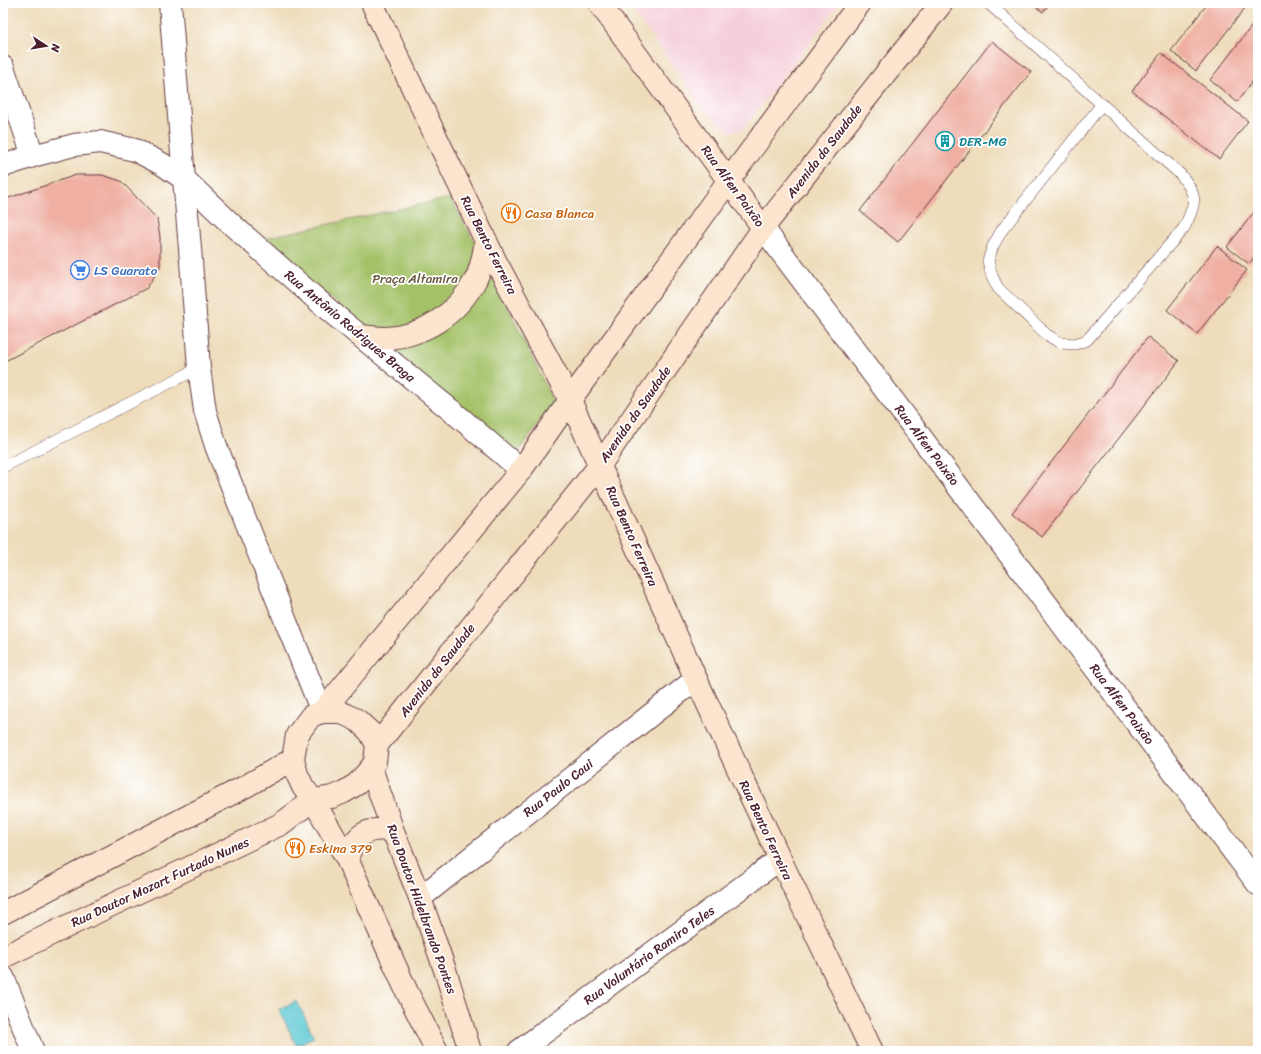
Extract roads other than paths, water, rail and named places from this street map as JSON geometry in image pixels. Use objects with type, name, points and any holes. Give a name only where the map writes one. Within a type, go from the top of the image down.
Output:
[{"type":"main road","name":"Rua Bento Ferreira","points":[[372,3],[486,240],[570,400],[696,679],[872,1051]]},
{"type":"main road","name":"Rua Alfen Paixão","points":[[599,3],[763,228]]},
{"type":"main road","points":[[322,712],[521,470],[729,180],[860,3]]},
{"type":"main road","name":"Avenida da Saudade","points":[[313,800],[332,797],[344,792],[357,784],[371,768],[375,762],[377,746],[600,465],[763,228],[942,3]]},
{"type":"main road","points":[[360,336],[384,338],[403,336],[422,330],[438,321],[454,309],[467,294],[476,278],[483,260],[486,240]]},
{"type":"main road","points":[[377,746],[370,732],[357,720],[340,712],[322,712],[311,716],[297,735],[293,759],[297,774],[303,787],[313,800],[348,859],[407,992],[437,1051]]},
{"type":"main road","points":[[3,913],[248,785],[293,759]]},
{"type":"main road","name":"Rua Doutor Hidelbrando Pontes","points":[[371,768],[393,830],[420,898],[447,976],[470,1051]]},
{"type":"main road","name":"Rua Doutor Mozart Furtado Nunes","points":[[3,956],[282,824],[313,800]]},
{"type":"main road","points":[[348,859],[351,847],[359,837],[369,831],[381,828],[393,830]]},
{"type":"street","points":[[170,3],[199,368],[206,412],[216,446],[322,712]]},
{"type":"street","points":[[3,67],[33,156]]},
{"type":"street","name":"Rua Antônio Rodrigues Braga","points":[[3,166],[74,145],[100,142],[135,150],[162,164],[184,178],[230,224],[331,312],[521,470]]},
{"type":"street","name":"Rua Alfen Paixão","points":[[763,228],[1258,884]]},
{"type":"street","name":"Rua Paulo Caui","points":[[420,898],[696,679]]},
{"type":"street","name":"Rua Voluntário Ramiro Teles","points":[[519,1051],[780,859]]},
{"type":"street","points":[[3,977],[34,1051]]},
{"type":"lane","points":[[988,3],[1102,104],[1180,174],[1190,185],[1195,200],[1192,213],[1184,228],[1087,340],[1075,344],[1061,343],[1047,335],[998,288],[992,276],[988,261],[993,246],[1002,230],[1102,104]]},
{"type":"lane","points":[[3,467],[199,368]]},
{"type":"water","points":[[297,1001],[314,1037],[296,1045],[279,1009]]},
{"type":"place","name":"DER-MG","points":[[945,141]]},
{"type":"place","name":"Casa Blanca","points":[[511,213]]},
{"type":"place","name":"LS Guarato","points":[[80,270]]},
{"type":"place","name":"Eskina 379","points":[[295,848]]},
{"type":"park label","name":"Praça Altamira","points":[[415,278]]}]
